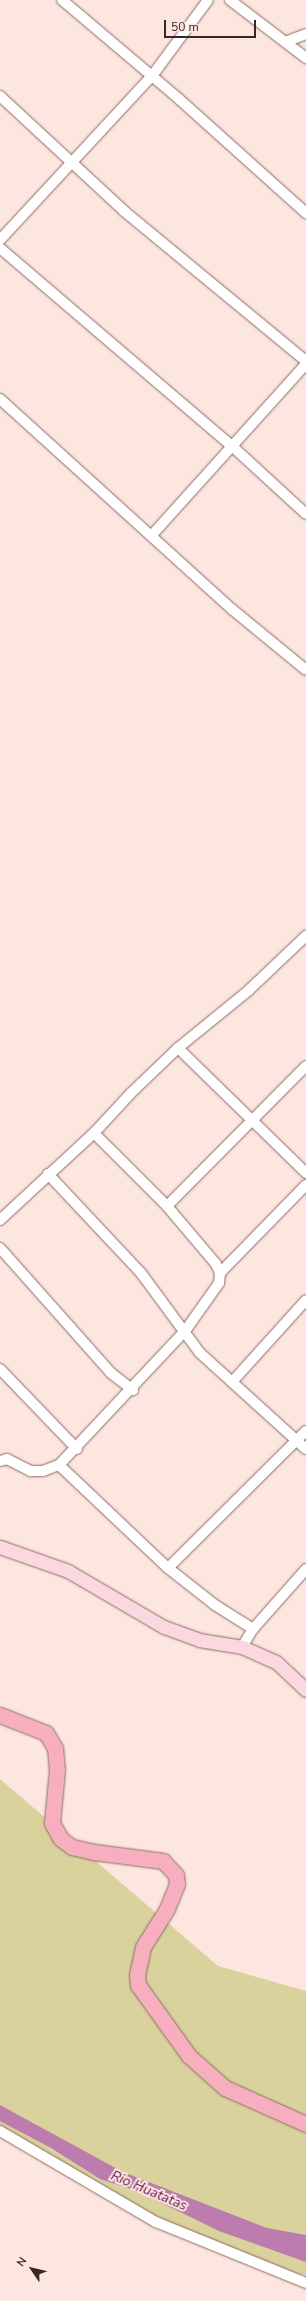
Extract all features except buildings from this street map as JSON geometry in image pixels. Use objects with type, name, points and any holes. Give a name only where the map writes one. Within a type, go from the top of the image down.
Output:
[{"type":"main road","points":[[0,1547],[68,1571],[164,1627],[199,1640],[242,1647],[276,1662],[306,1689]]},
{"type":"main road","points":[[0,1715],[46,1733],[55,1748],[56,1770],[52,1823],[62,1839],[72,1847],[94,1852],[163,1861],[176,1874],[177,1884],[166,1909],[143,1947],[137,1975],[138,1986],[189,2056],[225,2088],[306,2124]]},
{"type":"street","points":[[62,0],[152,76],[306,213]]},
{"type":"street","points":[[0,240],[152,76],[208,0]]},
{"type":"street","points":[[230,0],[288,42],[306,58]]},
{"type":"street","points":[[288,42],[306,34]]},
{"type":"street","points":[[288,42],[306,48]]},
{"type":"street","points":[[0,96],[70,163],[124,211],[306,361]]},
{"type":"street","points":[[0,248],[232,446],[306,514]]},
{"type":"street","points":[[152,535],[306,364]]},
{"type":"street","points":[[0,399],[152,535],[233,610],[306,670]]},
{"type":"street","points":[[0,1220],[94,1132],[131,1093],[178,1048],[249,990],[306,936]]},
{"type":"street","points":[[178,1048],[250,1120],[306,1173]]},
{"type":"street","points":[[167,1206],[250,1120],[306,1066]]},
{"type":"street","points":[[0,1461],[7,1459],[31,1471],[43,1471],[59,1465],[77,1449],[133,1390],[185,1332],[208,1301],[219,1283],[220,1273],[216,1264],[167,1206],[94,1132]]},
{"type":"street","points":[[48,1174],[140,1273],[200,1353],[306,1449]]},
{"type":"street","points":[[220,1273],[306,1185]]},
{"type":"street","points":[[0,1248],[111,1373],[133,1390]]},
{"type":"street","points":[[232,1382],[306,1300]]},
{"type":"street","points":[[0,1369],[77,1449]]},
{"type":"street","points":[[168,1568],[306,1431]]},
{"type":"street","points":[[59,1465],[168,1568],[215,1605],[254,1629]]},
{"type":"street","points":[[242,1647],[254,1629],[306,1570]]},
{"type":"street","points":[[0,2131],[156,2222],[306,2283]]},
{"type":"shaded area","points":[[0,1779],[218,1966],[306,1991],[306,2275],[284,2271],[202,2243],[0,2135]]},
{"type":"water","name":"Rio Huatatas","points":[[0,2105],[123,2172],[267,2228],[306,2235],[306,2262],[219,2231],[137,2191],[100,2179],[51,2148],[0,2121]]}]
